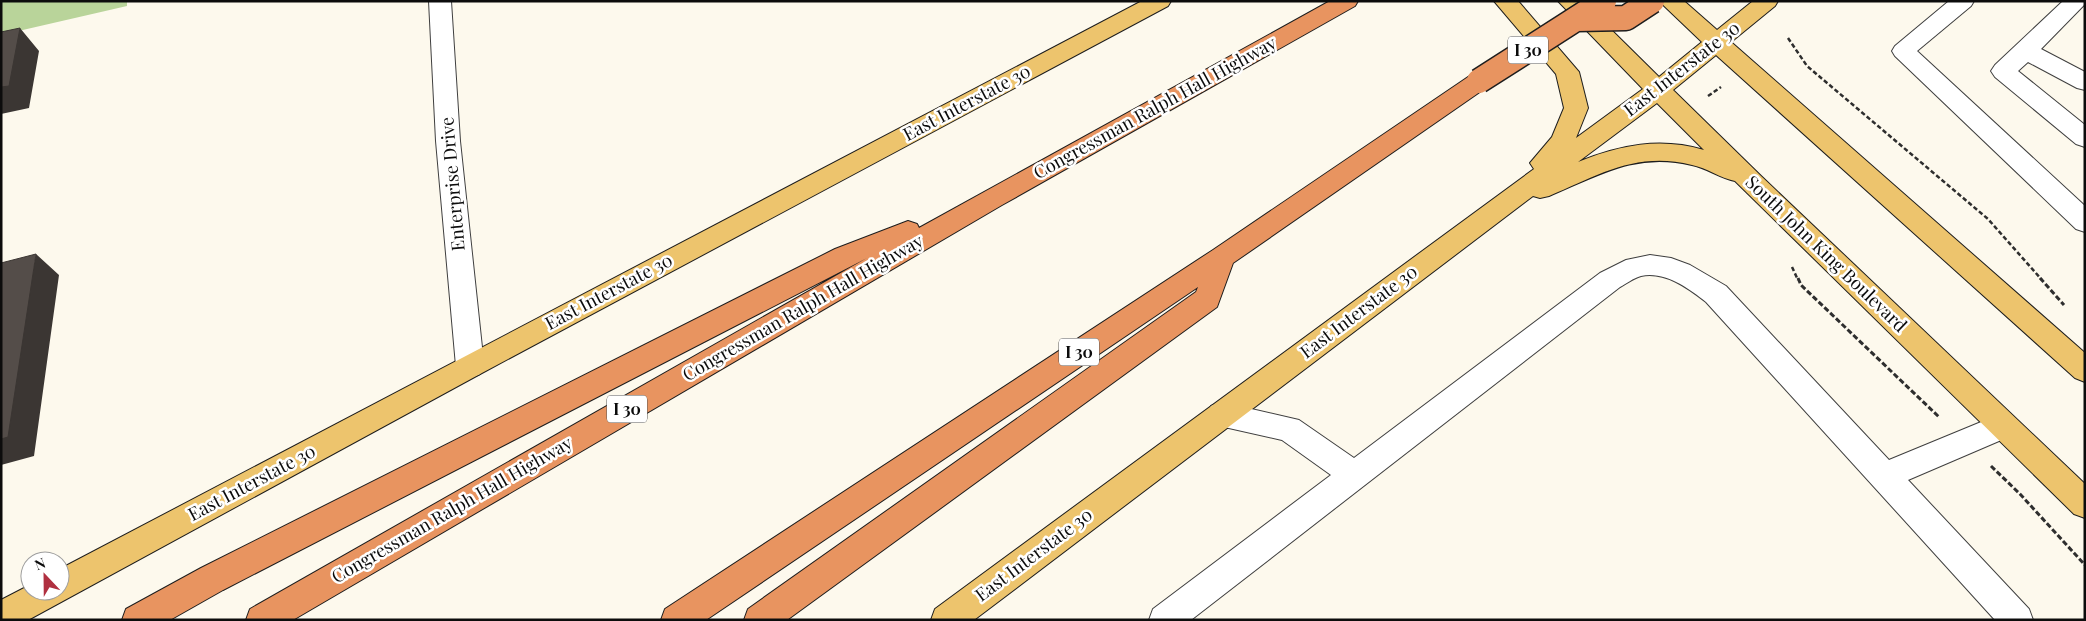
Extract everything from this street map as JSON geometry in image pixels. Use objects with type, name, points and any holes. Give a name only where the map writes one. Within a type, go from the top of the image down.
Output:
[{"type":"highway","name":"Congressman Ralph Hall Highway","points":[[262,620],[993,198],[1347,1]]},
{"type":"highway","name":"I 30","points":[[677,620],[1222,257],[1479,81],[1573,10],[1604,1]]},
{"type":"highway","points":[[1573,10],[1626,18],[1652,1]]},
{"type":"highway","points":[[138,620],[212,579],[844,256],[993,198]]},
{"type":"highway","points":[[760,620],[1207,300],[1222,257]]},
{"type":"main road","name":"East Interstate 30","points":[[70,581],[470,366],[1160,1]]},
{"type":"main road","points":[[1505,1],[1522,18],[1567,72],[1576,108],[1563,141],[1506,202]]},
{"type":"main road","points":[[1670,1],[1716,44],[2085,370]]},
{"type":"main road","name":"East Interstate 30","points":[[947,620],[1658,90],[1768,1]]},
{"type":"main road","name":"South John King Boulevard","points":[[1573,10],[2085,504]]},
{"type":"main road","points":[[1506,202],[1619,157],[1647,152],[1690,155],[1716,162],[1752,183]]},
{"type":"main road","points":[[1,617],[31,601]]},
{"type":"lane","name":"Enterprise Drive","points":[[440,1],[448,141],[470,366]]},
{"type":"lane","points":[[1963,1],[1903,51],[2085,222]]},
{"type":"lane","points":[[2076,1],[2003,71],[2085,138]]},
{"type":"lane","points":[[2026,51],[2085,82]]},
{"type":"lane","points":[[1165,620],[1610,280],[1638,266],[1661,266],[1688,274],[1716,294],[2017,620]]},
{"type":"lane","points":[[1221,415],[1289,429],[1354,475]]},
{"type":"lane","points":[[1884,476],[2003,426]]},
{"type":"path","points":[[1788,38],[1807,66],[1988,219],[2066,308]]},
{"type":"path","points":[[1707,97],[1721,86]]},
{"type":"path","points":[[1789,262],[1801,286],[2020,494],[2085,565]]},
{"type":"green space","points":[[1,1],[127,1],[127,6],[1,35]]},
{"type":"building","points":[[20,28],[9,86],[1,87],[1,32]]},
{"type":"building","points":[[36,254],[8,437],[1,439],[1,263]]}]
